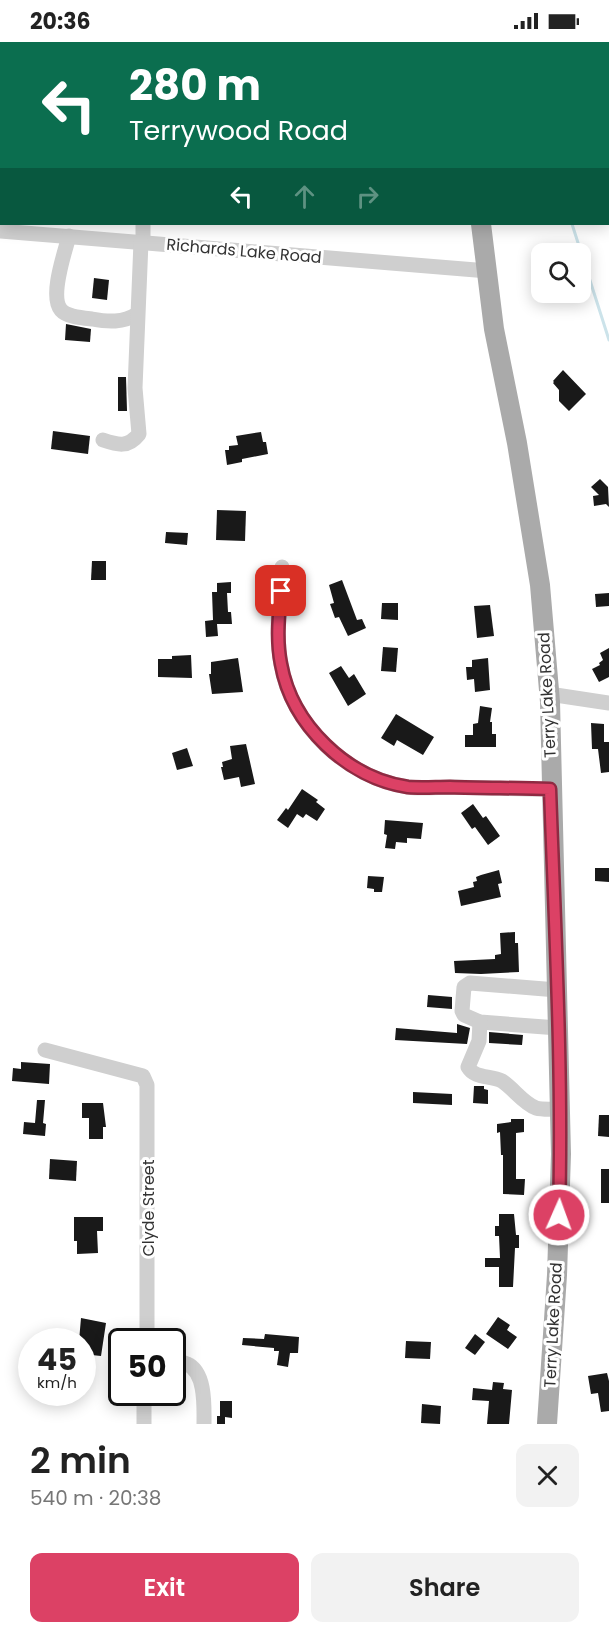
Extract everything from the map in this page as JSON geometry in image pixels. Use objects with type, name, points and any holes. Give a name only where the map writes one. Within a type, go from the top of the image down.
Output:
[{"type":"main road","name":"Terry Lake Road","points":[[481,225],[494,329],[517,443],[540,585],[549,694],[560,1109],[557,1275],[547,1424]]},
{"type":"street","points":[[103,440],[118,445],[134,441],[139,434],[135,388],[143,225]]},
{"type":"street","name":"Richards Lake Road","points":[[0,231],[488,272]]},
{"type":"street","points":[[69,236],[59,274],[56,301],[61,311],[76,317],[102,321],[126,321],[137,314]]},
{"type":"street","points":[[282,567],[278,637],[281,665],[296,705],[314,732],[332,751],[356,769],[382,781],[410,787],[550,789]]},
{"type":"street","points":[[549,694],[609,703]]},
{"type":"street","points":[[557,990],[470,983],[464,987],[462,1011],[464,1015],[480,1022],[558,1028]]},
{"type":"street","points":[[480,1022],[479,1041],[468,1067],[473,1074],[503,1082],[526,1103],[537,1108],[560,1109]]},
{"type":"street","name":"Clyde Street","points":[[45,1050],[143,1076],[147,1085],[147,1328]]},
{"type":"street","points":[[186,1364],[196,1370],[202,1397],[204,1424]]},
{"type":"street","points":[[144,1406],[144,1424]]},
{"type":"building","points":[[94,278],[109,280],[107,300],[92,298]]},
{"type":"building","points":[[66,324],[91,329],[90,342],[65,340]]},
{"type":"building","points":[[563,370],[586,394],[569,411],[559,401],[559,390],[553,383]]},
{"type":"building","points":[[118,377],[126,377],[127,411],[118,411]]},
{"type":"building","points":[[53,431],[90,436],[88,454],[51,449]]},
{"type":"building","points":[[261,432],[268,454],[242,459],[242,462],[227,465],[225,450],[229,450],[229,446],[238,445],[236,436]]},
{"type":"building","points":[[600,479],[608,487],[609,507],[606,504],[594,506],[593,496],[599,495],[591,487]]},
{"type":"building","points":[[217,510],[246,511],[245,541],[216,540]]},
{"type":"building","points":[[166,532],[188,533],[187,545],[165,543]]},
{"type":"building","points":[[92,561],[106,561],[106,580],[91,580]]},
{"type":"building","points":[[342,580],[357,620],[362,619],[366,628],[348,636],[339,617],[335,618],[330,604],[334,603],[329,585]]},
{"type":"building","points":[[231,582],[231,593],[227,593],[228,612],[231,612],[232,624],[217,624],[218,636],[206,637],[205,621],[213,620],[212,592],[217,592],[217,583]]},
{"type":"building","points":[[609,593],[609,606],[596,607],[595,594]]},
{"type":"building","points":[[382,603],[398,603],[398,620],[381,619]]},
{"type":"building","points":[[490,605],[494,636],[477,638],[474,606]]},
{"type":"building","points":[[383,647],[398,648],[396,672],[381,671]]},
{"type":"building","points":[[609,648],[609,677],[599,682],[592,669],[600,665],[599,663],[603,660],[600,653]]},
{"type":"building","points":[[191,655],[192,678],[158,677],[158,659]]},
{"type":"building","points":[[238,658],[243,692],[212,694],[209,674],[211,674],[211,662]]},
{"type":"building","points":[[488,658],[490,690],[475,692],[474,679],[467,680],[466,667],[472,667],[472,660]]},
{"type":"building","points":[[341,666],[349,678],[354,674],[366,694],[348,706],[329,673]]},
{"type":"building","points":[[480,706],[492,708],[490,722],[492,722],[492,734],[496,734],[496,747],[465,747],[465,735],[473,735],[473,724],[478,723]]},
{"type":"building","points":[[396,714],[434,737],[423,755],[397,740],[394,746],[381,738]]},
{"type":"building","points":[[591,723],[604,724],[604,742],[609,742],[609,772],[601,773],[598,749],[592,749]]},
{"type":"building","points":[[246,744],[255,784],[241,787],[239,777],[224,780],[221,767],[223,767],[222,762],[232,759],[230,746]]},
{"type":"building","points":[[187,748],[193,766],[177,770],[172,753]]},
{"type":"building","points":[[302,789],[318,800],[316,802],[325,809],[317,821],[306,814],[303,818],[297,814],[288,828],[277,820],[286,808],[288,810]]},
{"type":"building","points":[[473,804],[483,818],[486,816],[500,836],[488,845],[475,827],[472,829],[461,813]]},
{"type":"building","points":[[385,820],[423,823],[421,839],[407,838],[407,843],[396,842],[395,849],[385,848],[387,835],[384,834]]},
{"type":"building","points":[[595,868],[609,868],[609,882],[595,881]]},
{"type":"building","points":[[499,870],[502,883],[498,884],[501,897],[461,906],[458,891],[474,887],[473,882],[477,881],[476,877]]},
{"type":"building","points":[[368,876],[384,877],[382,892],[374,892],[374,889],[367,888]]},
{"type":"building","points":[[515,932],[515,943],[518,943],[519,972],[455,973],[454,961],[495,959],[495,955],[501,954],[500,933]]},
{"type":"building","points":[[428,995],[452,997],[452,1009],[427,1007]]},
{"type":"building","points":[[457,1024],[470,1028],[467,1044],[395,1040],[396,1028],[457,1033]]},
{"type":"building","points":[[489,1032],[523,1035],[522,1045],[489,1043]]},
{"type":"building","points":[[21,1062],[50,1064],[49,1084],[12,1081],[13,1068],[21,1069]]},
{"type":"building","points":[[474,1086],[484,1086],[484,1089],[488,1090],[488,1104],[473,1103]]},
{"type":"building","points":[[413,1092],[452,1094],[452,1105],[413,1103]]},
{"type":"building","points":[[37,1100],[45,1100],[43,1123],[46,1124],[45,1136],[23,1134],[24,1122],[35,1123]]},
{"type":"building","points":[[82,1103],[103,1103],[106,1127],[103,1127],[103,1139],[89,1139],[89,1118],[82,1118]]},
{"type":"building","points":[[599,1115],[609,1115],[609,1137],[598,1136]]},
{"type":"building","points":[[511,1119],[524,1119],[524,1132],[516,1133],[516,1179],[525,1179],[524,1195],[503,1194],[503,1155],[501,1155],[500,1132],[497,1133],[497,1124],[511,1122]]},
{"type":"building","points":[[50,1159],[77,1161],[76,1181],[49,1179]]},
{"type":"building","points":[[601,1169],[609,1169],[609,1203],[601,1203]]},
{"type":"building","points":[[499,1214],[514,1214],[516,1235],[519,1235],[519,1248],[515,1248],[513,1287],[499,1287],[499,1267],[485,1267],[485,1258],[500,1258],[499,1236],[495,1236],[495,1226],[499,1226]]},
{"type":"building","points":[[74,1217],[103,1217],[103,1231],[97,1231],[98,1253],[77,1254],[77,1241],[74,1241]]},
{"type":"building","points":[[498,1317],[510,1325],[507,1330],[517,1337],[508,1349],[486,1334]]},
{"type":"building","points":[[81,1318],[106,1323],[101,1356],[96,1355],[96,1328],[80,1328]]},
{"type":"building","points":[[265,1334],[299,1337],[298,1353],[290,1353],[288,1367],[277,1365],[279,1351],[274,1351],[274,1348],[242,1345],[243,1338],[264,1339]]},
{"type":"building","points":[[475,1334],[485,1342],[475,1355],[465,1348]]},
{"type":"building","points":[[406,1341],[431,1342],[430,1359],[405,1358]]},
{"type":"building","points":[[607,1373],[609,1411],[601,1412],[598,1393],[591,1394],[588,1376]]},
{"type":"building","points":[[493,1382],[504,1383],[503,1389],[512,1390],[509,1424],[487,1424],[489,1401],[472,1400],[473,1388],[492,1390]]},
{"type":"building","points":[[220,1401],[232,1401],[232,1418],[225,1417],[225,1424],[217,1424],[217,1416],[220,1416]]},
{"type":"building","points":[[422,1404],[441,1406],[440,1424],[421,1423]]},
{"type":"waterway","points":[[572,225],[609,340]]},
{"type":"route","points":[[281,591],[278,637],[281,665],[287,685],[296,705],[314,732],[332,751],[356,769],[382,781],[410,787],[550,789],[561,1154],[559,1215]]}]
